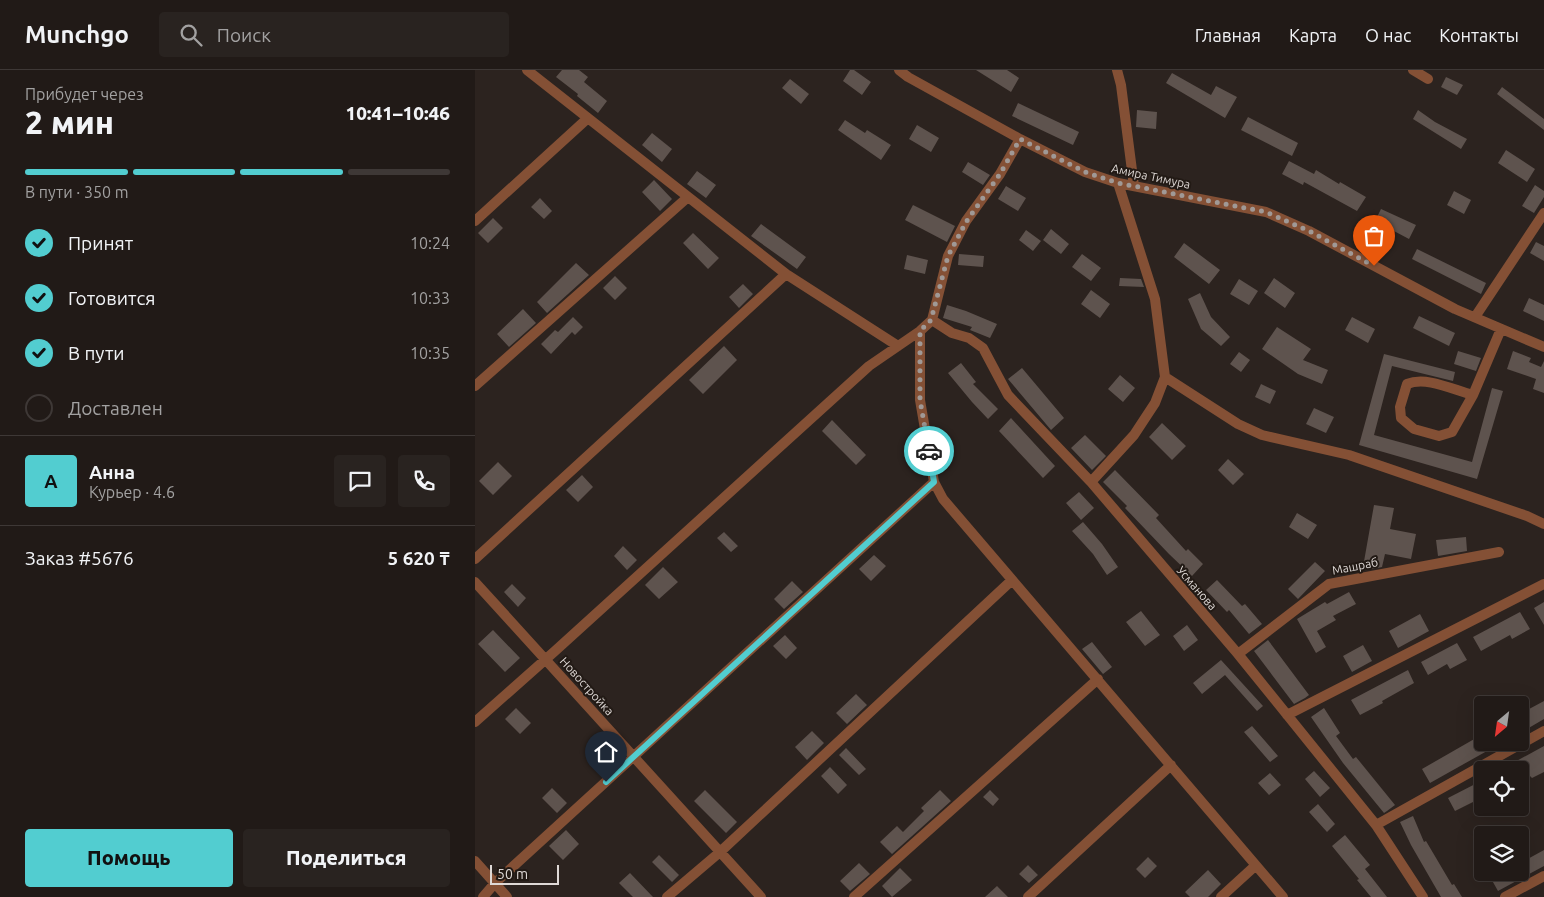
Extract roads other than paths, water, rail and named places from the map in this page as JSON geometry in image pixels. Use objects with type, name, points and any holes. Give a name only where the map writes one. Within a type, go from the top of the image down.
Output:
[{"type":"street","points":[[527,70],[786,274],[898,346]]},
{"type":"street","name":"Амира Тимура","points":[[899,70],[1020,139],[1085,172],[1118,183],[1266,212],[1309,231],[1455,309],[1544,347]]},
{"type":"street","points":[[1117,70],[1121,85],[1134,186]]},
{"type":"street","points":[[1413,70],[1429,79]]},
{"type":"street","points":[[475,222],[588,118]]},
{"type":"street","points":[[475,722],[546,660],[869,366],[920,331],[931,320],[948,256],[966,222],[1000,174],[1020,139]]},
{"type":"street","points":[[1091,482],[1134,435],[1155,403],[1165,377],[1155,299],[1118,183]]},
{"type":"street","points":[[475,386],[688,197]]},
{"type":"street","points":[[1475,317],[1544,213]]},
{"type":"street","points":[[475,560],[786,274]]},
{"type":"street","name":"Усманова","points":[[931,320],[952,333],[969,338],[983,348],[1008,395],[1091,482],[1238,654],[1376,825],[1423,897]]},
{"type":"street","points":[[1473,395],[1415,380],[1407,384],[1400,407],[1401,418],[1414,428],[1439,436],[1451,432],[1473,395],[1501,328]]},
{"type":"street","points":[[920,331],[920,400],[934,482],[943,499],[1011,581],[1283,897]]},
{"type":"street","points":[[1165,377],[1238,424],[1261,435],[1349,455],[1527,516],[1544,524]]},
{"type":"street","points":[[483,897],[495,883],[934,482]]},
{"type":"street","name":"Машраб","points":[[1238,654],[1329,584],[1499,552]]},
{"type":"street","points":[[667,897],[720,852],[1011,581]]},
{"type":"street","name":"Новостройка","points":[[475,582],[761,897]]},
{"type":"street","points":[[1287,715],[1544,584]]},
{"type":"street","points":[[854,897],[1098,680]]},
{"type":"street","points":[[1376,825],[1544,731]]},
{"type":"street","points":[[1029,897],[1171,765]]},
{"type":"street","points":[[475,861],[507,897]]},
{"type":"street","points":[[1221,897],[1255,866]]},
{"type":"street","points":[[1505,897],[1544,876]]}]
